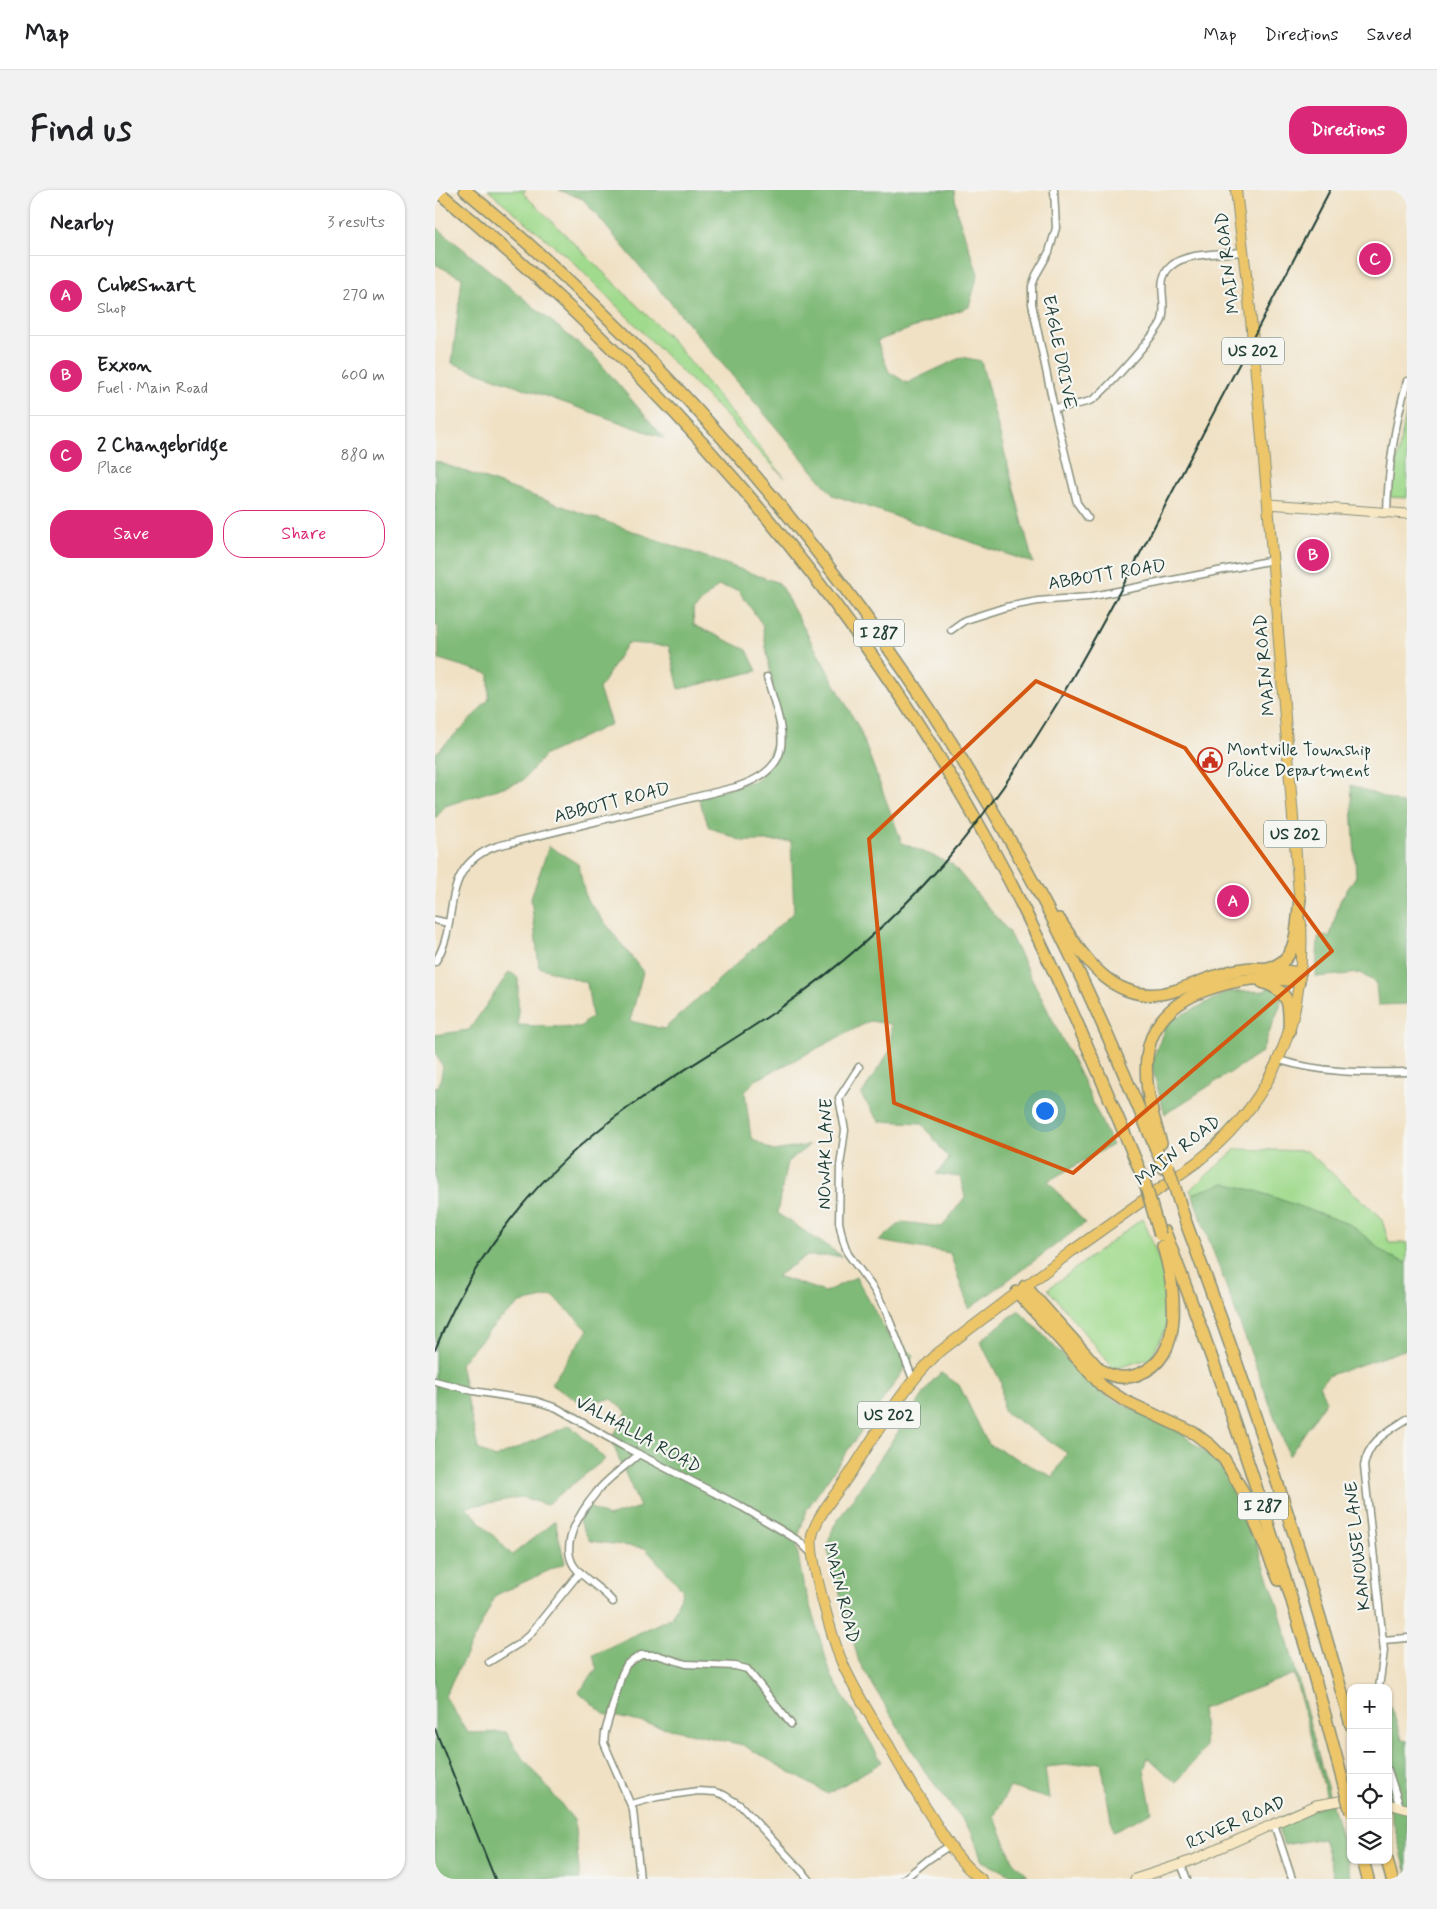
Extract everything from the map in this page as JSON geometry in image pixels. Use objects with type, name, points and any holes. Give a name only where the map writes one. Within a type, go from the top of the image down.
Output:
[{"type":"highway","name":"I 287","points":[[436,190],[548,286],[611,346],[667,403],[771,522],[867,648],[932,745],[981,828],[1011,884],[1079,1028],[1144,1180],[1162,1233],[1236,1424],[1308,1653],[1347,1799]]},
{"type":"highway","name":"I 287","points":[[465,190],[536,251],[617,326],[691,402],[766,488],[834,573],[887,645],[947,735],[1009,839],[1047,909],[1082,981],[1166,1167],[1269,1455],[1303,1560],[1347,1712]]},
{"type":"highway","points":[[1009,839],[1085,957],[1098,973],[1113,984],[1137,992],[1164,993],[1236,970],[1264,968],[1282,964],[1292,950],[1300,899]]},
{"type":"highway","points":[[1264,968],[1300,977]]},
{"type":"highway","points":[[1166,1167],[1148,1092],[1147,1061],[1152,1037],[1165,1015],[1179,1002],[1226,983],[1246,979],[1300,977]]},
{"type":"highway","points":[[1246,979],[1275,987],[1285,995],[1289,1007],[1289,1032]]},
{"type":"highway","points":[[1021,1289],[1104,1373],[1118,1377],[1139,1374],[1160,1358],[1169,1341],[1173,1322],[1171,1279],[1162,1233]]},
{"type":"highway","points":[[1021,1289],[1102,1386],[1125,1400],[1193,1433],[1210,1445],[1224,1460],[1236,1477],[1251,1511],[1308,1653]]},
{"type":"highway","points":[[1364,1864],[1368,1879]]},
{"type":"highway","points":[[1388,1864],[1392,1879]]},
{"type":"main road","name":"MAIN ROAD","points":[[981,1879],[963,1865],[949,1846],[910,1784],[841,1660],[812,1554],[813,1532],[913,1379],[938,1353],[1021,1289],[1211,1150],[1239,1123],[1250,1109],[1279,1060],[1289,1032],[1300,977],[1302,948],[1300,899],[1268,504],[1250,310],[1236,190]]},
{"type":"street","name":"EAGLE DRIVE","points":[[1054,190],[1056,228],[1049,252],[1035,275],[1031,295],[1054,408],[1077,502],[1088,518]]},
{"type":"street","points":[[1054,408],[1093,399],[1158,330],[1163,314],[1162,280],[1166,271],[1173,264],[1191,257],[1242,252]]},
{"type":"street","points":[[1387,512],[1393,440],[1407,381]]},
{"type":"street","points":[[1268,504],[1407,514]]},
{"type":"street","name":"ABBOTT ROAD","points":[[951,630],[965,620],[1006,607],[1038,601],[1088,597],[1273,560]]},
{"type":"street","name":"ABBOTT ROAD","points":[[435,962],[443,947],[453,892],[461,875],[472,860],[493,848],[736,787],[753,782],[765,774],[779,755],[782,742],[781,727],[767,677]]},
{"type":"street","points":[[435,920],[448,923]]},
{"type":"street","points":[[1279,1060],[1327,1071],[1407,1072]]},
{"type":"street","name":"NOWAK LANE","points":[[859,1068],[842,1090],[839,1098],[845,1130],[840,1166],[839,1222],[848,1254],[873,1288],[885,1309],[913,1379]]},
{"type":"street","name":"VALHALLA ROAD","points":[[435,1381],[473,1391],[536,1401],[557,1408],[773,1525],[799,1541],[812,1554]]},
{"type":"street","name":"KANOUSE LANE","points":[[1380,1684],[1383,1666],[1383,1640],[1364,1466],[1367,1453],[1373,1444],[1385,1433],[1407,1419]]},
{"type":"street","points":[[613,1602],[580,1572],[572,1562],[569,1553],[573,1527],[595,1493],[639,1454]]},
{"type":"street","points":[[489,1662],[525,1639],[580,1572]]},
{"type":"street","points":[[1383,1640],[1407,1638]]},
{"type":"street","points":[[640,1879],[631,1804],[604,1743],[605,1732],[622,1674],[627,1664],[641,1655],[657,1655],[686,1664],[735,1666],[747,1669],[791,1724]]},
{"type":"street","points":[[1390,1774],[1403,1808]]},
{"type":"street","points":[[631,1804],[657,1797],[698,1791],[715,1792],[724,1795],[741,1805],[809,1879]]},
{"type":"street","name":"RIVER ROAD","points":[[1135,1879],[1181,1864],[1317,1805],[1347,1800]]},
{"type":"street","points":[[1274,1824],[1292,1879]]},
{"type":"street","points":[[904,1879],[949,1846]]},
{"type":"street","points":[[1181,1864],[1187,1879]]},
{"type":"highlighted area","points":[[1036,681],[1185,748],[1332,951],[1073,1173],[894,1103],[869,839]]},
{"type":"green space","points":[[488,190],[526,190],[523,193],[672,340],[785,478],[571,260]]},
{"type":"green space","points":[[559,190],[954,190],[957,213],[978,274],[969,307],[877,341],[889,372],[907,383],[962,357],[981,361],[1033,563],[833,495],[583,199]]},
{"type":"green space","points":[[435,226],[595,357],[664,438],[452,363],[462,278],[435,264]]},
{"type":"green space","points":[[1407,408],[1407,498],[1390,497]]},
{"type":"green space","points":[[435,461],[779,583],[859,728],[902,843],[952,864],[1008,931],[1084,1083],[1112,1145],[1048,1181],[1085,1223],[969,1309],[950,1253],[879,1241],[902,1222],[942,1227],[965,1197],[960,1177],[936,1174],[949,1159],[922,1123],[879,1121],[861,1095],[891,1049],[891,1024],[870,1021],[754,1081],[745,1092],[751,1138],[773,1151],[810,1145],[787,1162],[777,1213],[842,1256],[806,1256],[777,1276],[825,1292],[856,1277],[891,1340],[914,1355],[807,1509],[796,1543],[803,1583],[831,1675],[882,1762],[828,1794],[743,1745],[604,1714],[579,1692],[597,1669],[593,1655],[672,1617],[683,1590],[645,1548],[590,1541],[575,1514],[582,1503],[608,1517],[640,1507],[611,1440],[627,1412],[611,1399],[580,1402],[551,1384],[588,1330],[553,1296],[521,1303],[497,1322],[460,1364],[478,1449],[495,1458],[570,1425],[605,1459],[546,1505],[522,1497],[466,1507],[512,1555],[555,1521],[565,1563],[496,1595],[445,1696],[468,1733],[506,1732],[520,1754],[574,1820],[580,1879],[435,1879],[435,1087],[439,1086],[443,1067],[435,1052],[435,1035],[469,1030],[509,972],[518,977],[518,1025],[579,1028],[592,1016],[587,983],[539,967],[531,898],[549,846],[578,864],[586,898],[643,972],[630,1021],[664,1029],[794,912],[791,841],[742,841],[709,827],[698,797],[759,779],[780,727],[762,624],[738,590],[718,586],[693,610],[694,625],[747,650],[757,671],[679,689],[669,646],[627,643],[599,689],[611,724],[545,755],[522,781],[445,806],[435,819],[435,754],[489,699],[489,674],[439,659],[438,625],[435,626]]},
{"type":"green space","points":[[1351,785],[1407,806],[1407,1004],[1378,1005],[1376,983],[1360,973],[1316,977],[1318,937],[1330,936],[1340,901],[1356,876]]},
{"type":"green space","points":[[1286,962],[1280,1006],[1261,1053],[1165,1114],[1151,1064],[1167,1022],[1228,992],[1265,991]]},
{"type":"green space","points":[[1236,1149],[1307,1151],[1381,1217],[1389,1243],[1407,1243],[1407,1263],[1389,1256],[1351,1225],[1259,1192],[1225,1183],[1192,1194],[1190,1190]]},
{"type":"green space","points":[[1225,1183],[1259,1192],[1351,1225],[1389,1256],[1407,1263],[1407,1349],[1330,1375],[1319,1385],[1326,1401],[1289,1456],[1192,1194]]},
{"type":"green space","points":[[1143,1218],[1168,1283],[1168,1323],[1151,1358],[1114,1369],[1048,1289]]},
{"type":"green space","points":[[1019,1310],[1089,1382],[1108,1397],[1181,1433],[1204,1451],[1225,1472],[1239,1493],[1278,1606],[1352,1879],[1335,1879],[1323,1838],[1284,1845],[1275,1821],[1327,1798],[1294,1674],[1202,1709],[1205,1748],[1176,1783],[1148,1757],[1144,1770],[1152,1812],[1113,1831],[1101,1762],[1045,1767],[1049,1799],[1010,1787],[994,1816],[1013,1861],[1027,1875],[1010,1875],[982,1861],[972,1833],[926,1773],[859,1662],[827,1546],[834,1526],[934,1379],[941,1373],[959,1385],[988,1444],[1053,1477],[1067,1453],[1003,1411],[1001,1382],[980,1341]]},
{"type":"green space","points":[[1392,1710],[1402,1739],[1407,1740],[1407,1874],[1392,1818]]},
{"type":"railway","points":[[435,1350],[451,1314],[491,1246],[514,1215],[568,1157],[629,1107],[779,1009],[844,960],[905,905],[974,827],[1031,746],[1107,617],[1330,190]]},
{"type":"railway","points":[[435,1729],[495,1879]]},
{"type":"place","name":"2 Changebridge","points":[[1375,259]]},
{"type":"place","name":"Exxon","points":[[1313,555]]},
{"type":"place","name":"Montville Township Police Department","points":[[1210,760]]},
{"type":"place","name":"CubeSmart","points":[[1233,901]]}]
